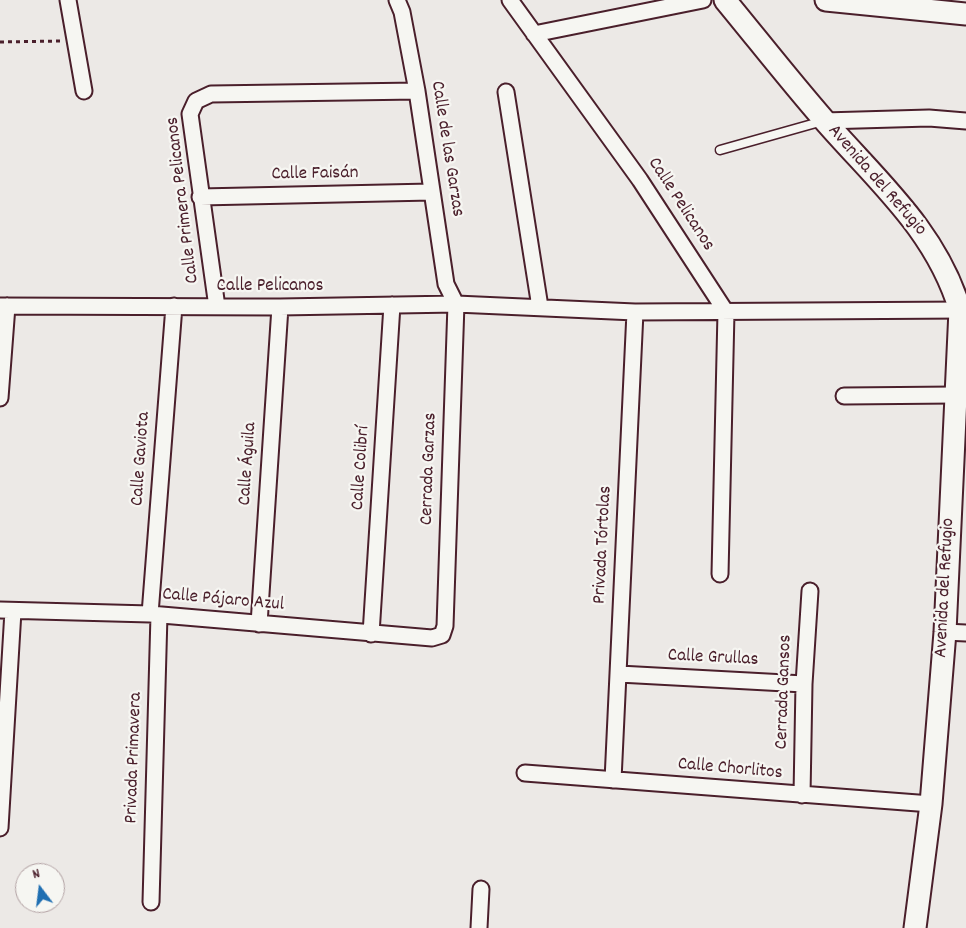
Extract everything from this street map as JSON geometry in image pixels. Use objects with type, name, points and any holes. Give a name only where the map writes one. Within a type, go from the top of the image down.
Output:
[{"type":"main road","name":"Avenida del Refugio","points":[[725,0],[824,121],[879,178],[920,228],[951,282],[963,310],[955,395],[960,420],[931,804],[916,928]]},
{"type":"main road","points":[[826,0],[966,14]]},
{"type":"street","points":[[68,0],[84,91]]},
{"type":"street","name":"Calle de las Garzas","points":[[397,0],[402,12],[417,91],[446,284],[456,304]]},
{"type":"street","name":"Calle Pelicanos","points":[[510,0],[640,180],[726,312]]},
{"type":"street","points":[[534,34],[703,0]]},
{"type":"street","name":"Calle Primera Pelicanos","points":[[217,307],[200,197],[190,114],[196,101],[211,94],[417,91]]},
{"type":"street","points":[[506,92],[540,307]]},
{"type":"street","points":[[824,121],[930,118],[966,122]]},
{"type":"street","name":"Calle Faisán","points":[[200,197],[431,192]]},
{"type":"street","name":"Calle Pelicanos","points":[[3,306],[280,307],[456,304],[634,312],[963,310]]},
{"type":"street","name":"Cerrada Garzas","points":[[442,634],[445,626],[456,304]]},
{"type":"street","name":"Calle Colibrí","points":[[371,634],[392,305]]},
{"type":"street","points":[[0,398],[3,306]]},
{"type":"street","name":"Calle Gaviota","points":[[154,615],[174,306]]},
{"type":"street","name":"Calle Águila","points":[[259,624],[280,307]]},
{"type":"street","name":"Privada Tórtolas","points":[[613,780],[634,312]]},
{"type":"street","points":[[720,574],[726,312]]},
{"type":"street","points":[[844,396],[955,395]]},
{"type":"street","name":"Cerrada Gansos","points":[[802,795],[804,684],[810,591]]},
{"type":"street","points":[[0,828],[7,611]]},
{"type":"street","name":"Calle Pájaro Azul","points":[[7,611],[154,615],[432,638],[442,634]]},
{"type":"street","name":"Privada Primavera","points":[[150,902],[154,615]]},
{"type":"street","points":[[944,632],[966,633]]},
{"type":"street","name":"Calle Grullas","points":[[619,674],[804,684]]},
{"type":"street","name":"Calle Chorlitos","points":[[526,773],[931,804]]},
{"type":"street","points":[[479,928],[481,890]]},
{"type":"lane","points":[[720,150],[824,121]]},
{"type":"path","points":[[0,42],[75,41]]}]
